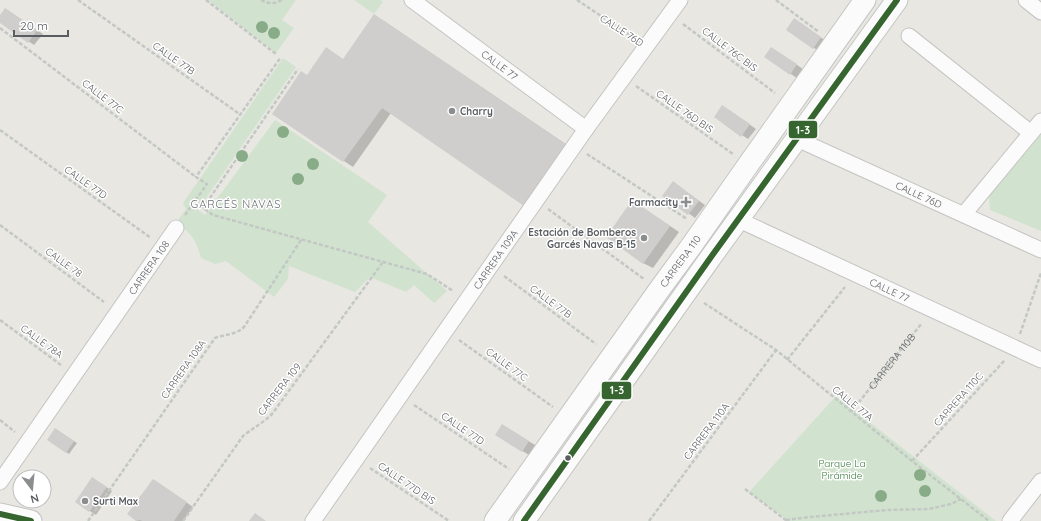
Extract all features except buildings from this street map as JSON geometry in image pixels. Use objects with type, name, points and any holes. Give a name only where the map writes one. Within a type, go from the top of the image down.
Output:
[{"type":"main road","name":"CARRERA 110","points":[[495,521],[865,0]]},
{"type":"main road","points":[[524,521],[897,0]]},
{"type":"main road","points":[[692,245],[712,257]]},
{"type":"main road","points":[[0,514],[31,521]]},
{"type":"street","name":"CALLE 77","points":[[412,0],[586,129]]},
{"type":"street","name":"CARRERA 109A","points":[[313,521],[586,129],[680,0]]},
{"type":"street","points":[[1026,0],[1041,12]]},
{"type":"street","points":[[909,36],[1031,133]]},
{"type":"street","points":[[964,214],[1041,121]]},
{"type":"street","name":"CALLE 76D","points":[[797,139],[1041,250]]},
{"type":"street","name":"CALLE 77","points":[[739,220],[1041,360]]},
{"type":"street","name":"CARRERA 108","points":[[0,482],[176,228]]},
{"type":"street","points":[[1010,521],[1041,481]]},
{"type":"path","name":"CALLE 77B","points":[[78,0],[241,115]]},
{"type":"path","points":[[206,0],[276,54]]},
{"type":"path","points":[[261,0],[271,4],[282,0]]},
{"type":"path","name":"CALLE 76D","points":[[577,0],[647,46]]},
{"type":"path","points":[[776,0],[821,33]]},
{"type":"path","name":"CALLE 76C BIS","points":[[670,14],[775,93]]},
{"type":"path","name":"CALLE 77C","points":[[0,28],[196,177]]},
{"type":"path","points":[[176,228],[207,184],[196,177],[281,58]]},
{"type":"path","points":[[202,208],[298,69]]},
{"type":"path","name":"CALLE 76D BIS","points":[[624,78],[737,157]]},
{"type":"path","name":"CALLE 77D","points":[[0,130],[163,247]]},
{"type":"path","points":[[575,146],[691,222]]},
{"type":"path","points":[[536,201],[648,282]]},
{"type":"path","points":[[195,202],[212,216],[427,274],[468,299]]},
{"type":"path","name":"CALLE 78","points":[[0,225],[118,312]]},
{"type":"path","name":"CARRERA 108A","points":[[88,521],[215,338],[224,334],[239,332],[244,327],[301,240]]},
{"type":"path","name":"CARRERA 109","points":[[183,521],[243,436],[272,414],[383,262]]},
{"type":"path","name":"CALLE 77B","points":[[490,267],[602,348]]},
{"type":"path","points":[[1016,348],[1041,273]]},
{"type":"path","points":[[787,360],[855,274]]},
{"type":"path","name":"CALLE 77A","points":[[704,303],[776,350],[912,461],[989,521]]},
{"type":"path","name":"CARRERA 110B","points":[[851,412],[932,310]]},
{"type":"path","name":"CALLE 78A","points":[[0,320],[75,375]]},
{"type":"path","name":"CALLE 77C","points":[[446,330],[558,411]]},
{"type":"path","name":"CARRERA 110C","points":[[912,461],[1016,348]]},
{"type":"path","name":"CARRERA 110A","points":[[649,521],[776,350]]},
{"type":"path","name":"CALLE 77D","points":[[400,396],[510,469]]},
{"type":"path","name":"CALLE 77D BIS","points":[[357,458],[449,521]]},
{"type":"path","points":[[745,489],[787,521],[810,516],[929,508],[951,504],[961,500]]},
{"type":"green space","points":[[208,0],[296,0],[282,20],[294,28],[276,53]]},
{"type":"green space","points":[[354,0],[381,0],[383,2],[374,14]]},
{"type":"green space","points":[[283,58],[296,67],[198,210],[205,215],[275,120],[387,195],[368,222],[447,291],[434,303],[414,285],[406,292],[370,277],[355,292],[289,266],[288,279],[274,297],[226,261],[215,264],[201,258],[193,238],[186,230],[176,223],[186,209],[183,203]]},
{"type":"green space","points":[[1041,134],[1041,231],[990,210],[989,195]]},
{"type":"green space","name":"Parque La Pirámide","points":[[836,396],[996,521],[789,521],[749,492]]},
{"type":"transit line","name":"1-3","points":[[524,521],[711,257],[897,0]]},
{"type":"transit line","name":"1-3","points":[[0,514],[31,521]]},
{"type":"place","name":"Charry","points":[[452,111]]},
{"type":"place","name":"Farmacity","points":[[686,202]]},
{"type":"place","name":"Estación de Bomberos Garcés Navas B-15","points":[[644,238]]},
{"type":"place","name":"Surti Max","points":[[85,501]]},
{"type":"district","name":"GARCÉS NAVAS","points":[[236,204]]}]
